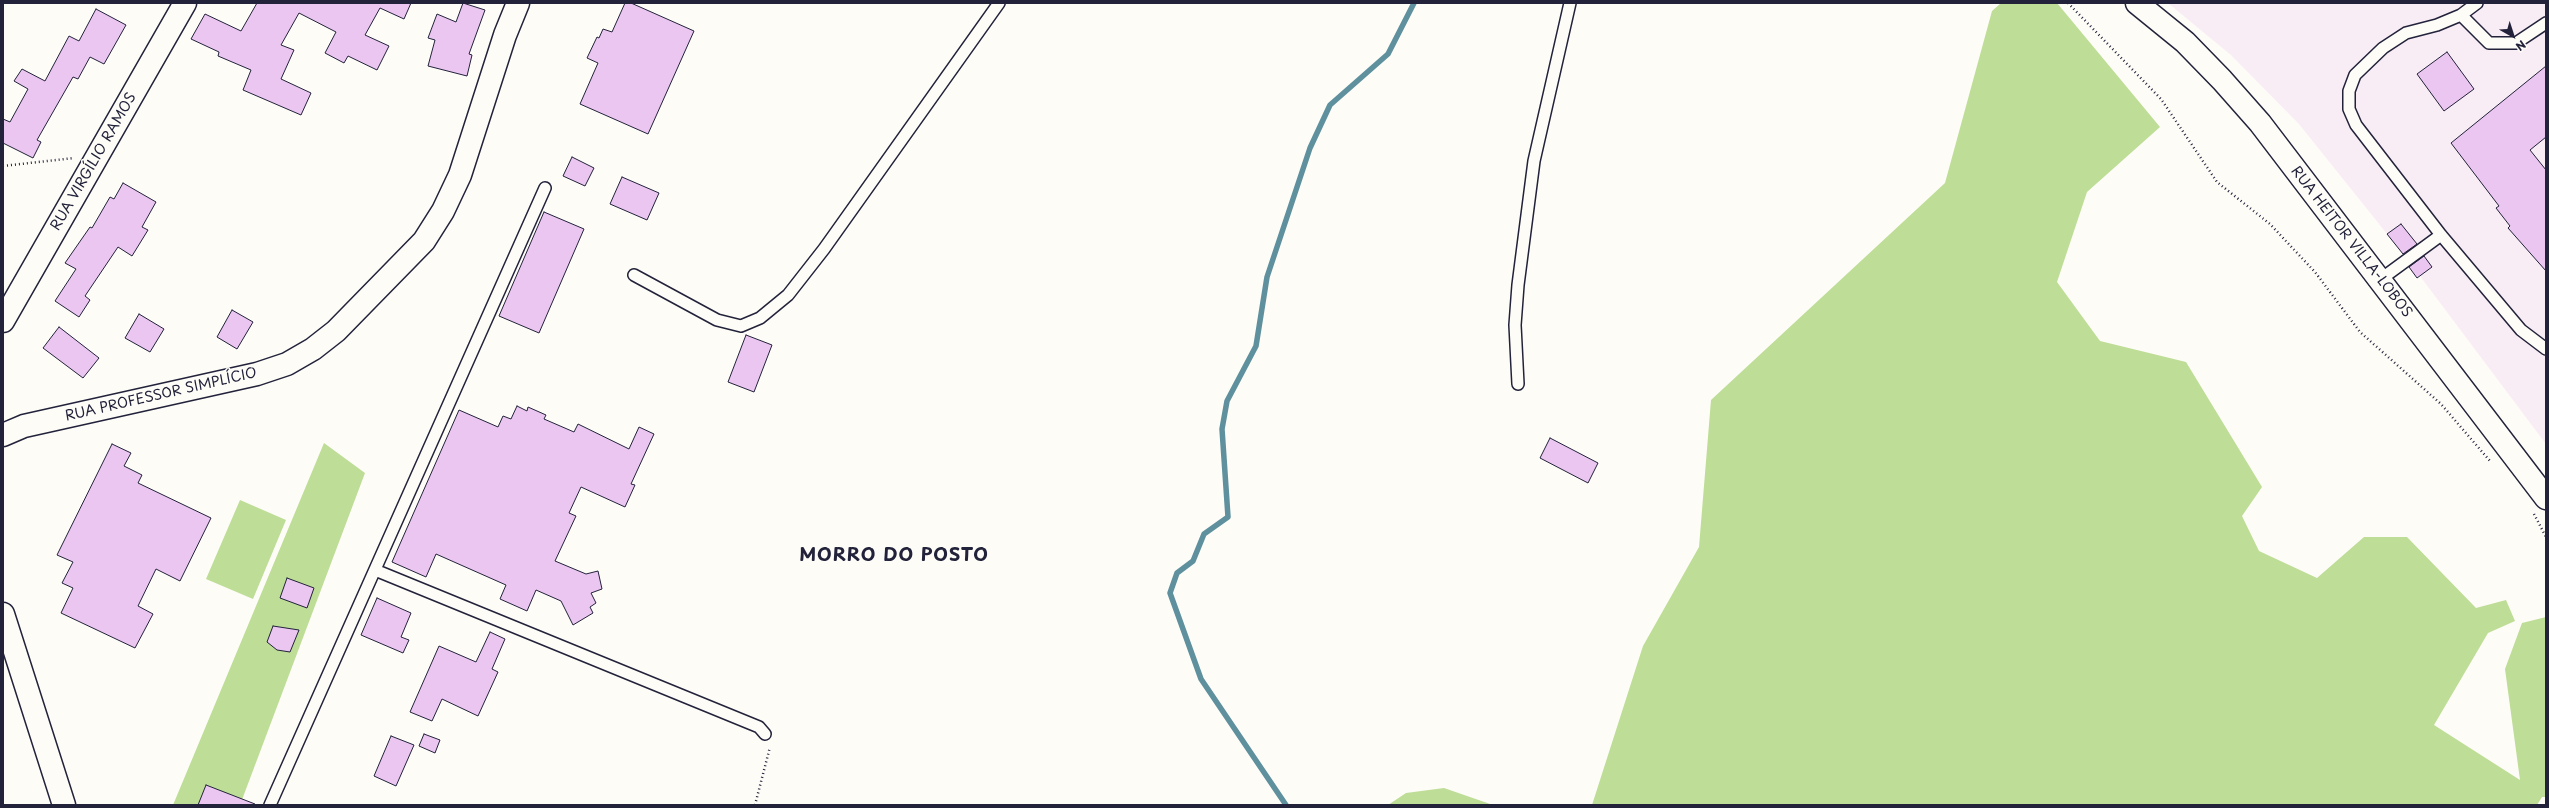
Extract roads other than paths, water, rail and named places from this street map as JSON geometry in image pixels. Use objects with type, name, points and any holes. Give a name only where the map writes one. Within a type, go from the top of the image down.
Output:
[{"type":"street","name":"RUA VIRGÍLIO RAMOS","points":[[3,322],[185,3]]},
{"type":"street","name":"RUA PROFESSOR SIMPLÍCIO","points":[[3,435],[13,424],[256,374],[287,364],[313,349],[336,331],[424,241],[443,211],[460,175],[505,35],[518,3]]},
{"type":"street","name":"RUA HEITOR VILLA-LOBOS","points":[[2137,3],[2185,42],[2222,80],[2260,123],[2381,279],[2539,505]]},
{"type":"street","points":[[3,614],[64,805]]},
{"type":"lane","points":[[634,275],[717,320],[741,326],[760,318],[788,295],[824,249],[999,3]]},
{"type":"lane","points":[[1518,384],[1516,325],[1518,285],[1534,162],[1570,3]]},
{"type":"lane","points":[[2477,3],[2461,15],[2437,25],[2406,33],[2394,40],[2355,75],[2348,91],[2349,109],[2356,125],[2441,235],[2521,330],[2546,349]]},
{"type":"lane","points":[[2461,15],[2489,43],[2516,43],[2546,23]]},
{"type":"lane","points":[[270,805],[545,188]]},
{"type":"lane","points":[[2381,279],[2441,235]]},
{"type":"lane","points":[[375,570],[759,727],[765,734]]},
{"type":"waterway","points":[[1286,805],[1201,679],[1170,593],[1177,573],[1193,561],[1204,534],[1228,517],[1222,429],[1227,401],[1256,346],[1267,277],[1310,148],[1330,105],[1388,54],[1414,3]]},
{"type":"district","name":"MORRO DO POSTO","points":[[894,556]]}]
